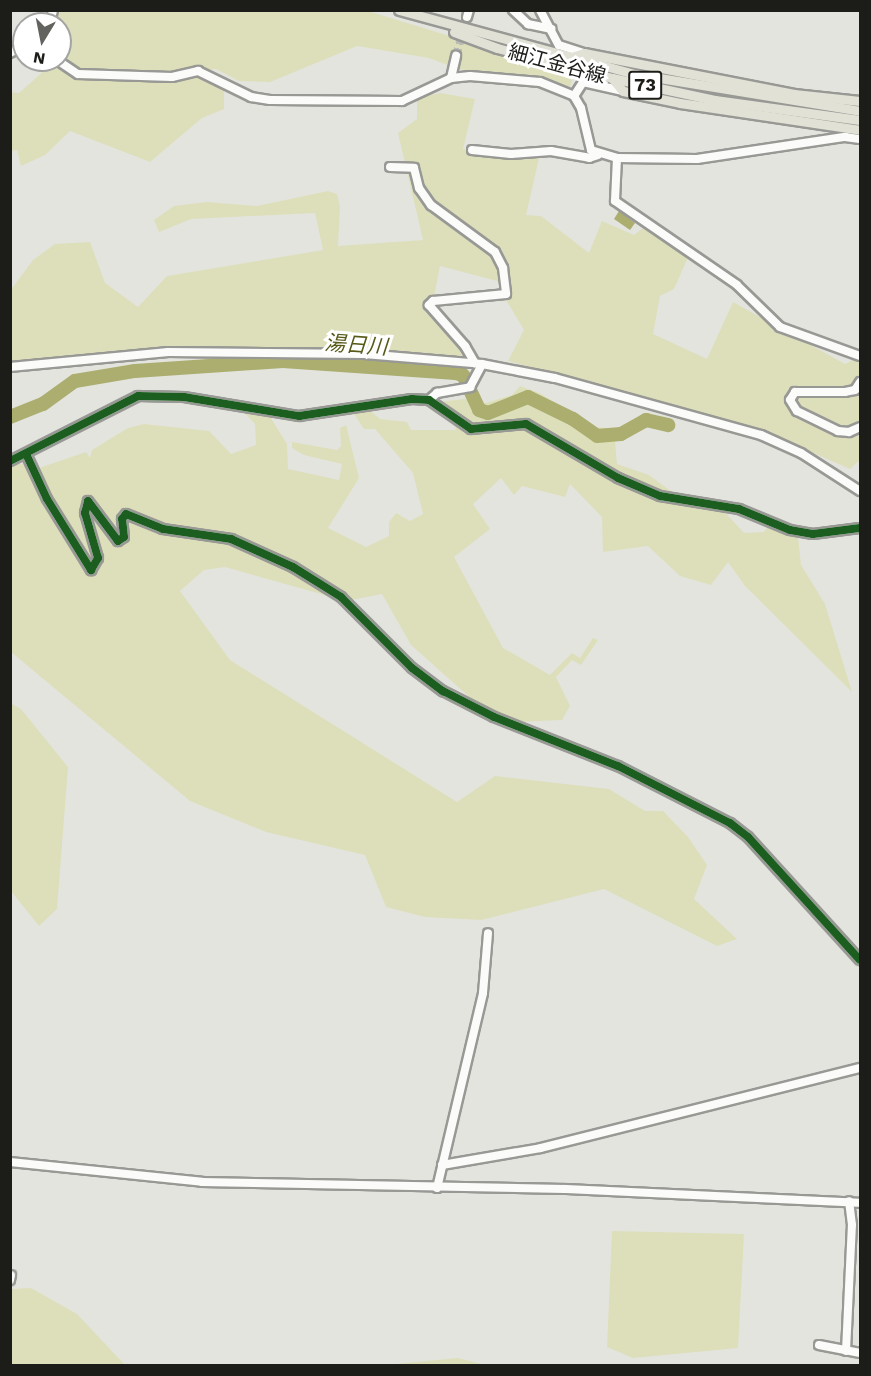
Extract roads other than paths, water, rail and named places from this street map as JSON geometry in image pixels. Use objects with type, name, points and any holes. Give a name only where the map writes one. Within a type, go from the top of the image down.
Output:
[{"type":"main road","name":"細江金谷線","points":[[399,10],[478,42],[612,78],[715,100],[861,120]]},
{"type":"main road","name":"細江金谷線","points":[[436,24],[566,58],[716,90],[861,111]]},
{"type":"main road","name":"73","points":[[566,58],[584,53],[794,94],[861,101]]},
{"type":"main road","points":[[612,78],[623,91],[738,113],[861,130]]},
{"type":"street","points":[[513,10],[528,24],[551,29]]},
{"type":"street","points":[[540,10],[559,45],[584,53]]},
{"type":"street","points":[[451,78],[456,56]]},
{"type":"street","points":[[72,70],[78,74],[172,77],[198,71],[251,97],[270,100],[402,101],[451,78],[540,82],[574,96],[581,108],[587,143],[598,155]]},
{"type":"street","points":[[574,96],[579,84],[584,82],[623,91]]},
{"type":"street","points":[[472,150],[511,154],[551,151],[589,158],[598,155],[616,158],[697,159],[844,137],[861,140]]},
{"type":"street","points":[[616,158],[615,201],[737,285],[780,327],[861,356]]},
{"type":"street","points":[[390,167],[414,168],[418,188],[431,205],[495,252],[503,268],[506,294],[433,301],[429,305],[478,364]]},
{"type":"street","points":[[10,367],[168,352],[344,354],[478,364],[555,378],[761,435],[796,450],[861,491]]},
{"type":"street","points":[[10,461],[27,456],[138,396],[184,397],[299,416],[429,400],[437,393],[470,387],[478,364]]},
{"type":"street","points":[[861,382],[855,390],[845,393],[795,392],[790,400],[797,411],[837,431],[849,432],[861,427]]},
{"type":"street","points":[[429,400],[471,429],[526,424],[618,478],[660,496],[739,509],[790,530],[813,534],[861,528]]},
{"type":"street","points":[[27,456],[47,499],[91,570],[98,558],[85,513],[88,501],[118,541],[124,537],[122,519],[126,514],[163,529],[231,539],[293,567],[341,597],[412,668],[444,691],[494,717],[618,766],[730,823],[756,845],[861,960]]},
{"type":"street","points":[[437,1188],[483,993],[488,933]]},
{"type":"street","points":[[442,1165],[541,1148],[861,1068]]},
{"type":"street","points":[[10,1162],[202,1182],[861,1203]]},
{"type":"street","points":[[846,1351],[852,1225],[849,1201]]},
{"type":"street","points":[[10,1280],[11,1275]]},
{"type":"street","points":[[819,1345],[861,1353]]},
{"type":"waterway","name":"湯日川","points":[[10,417],[43,404],[75,381],[135,371],[283,361],[456,373],[463,375],[479,410],[488,413],[528,397],[573,419],[597,436],[621,434],[646,420],[668,425]]},
{"type":"tunnel","points":[[456,56],[467,17]]}]
